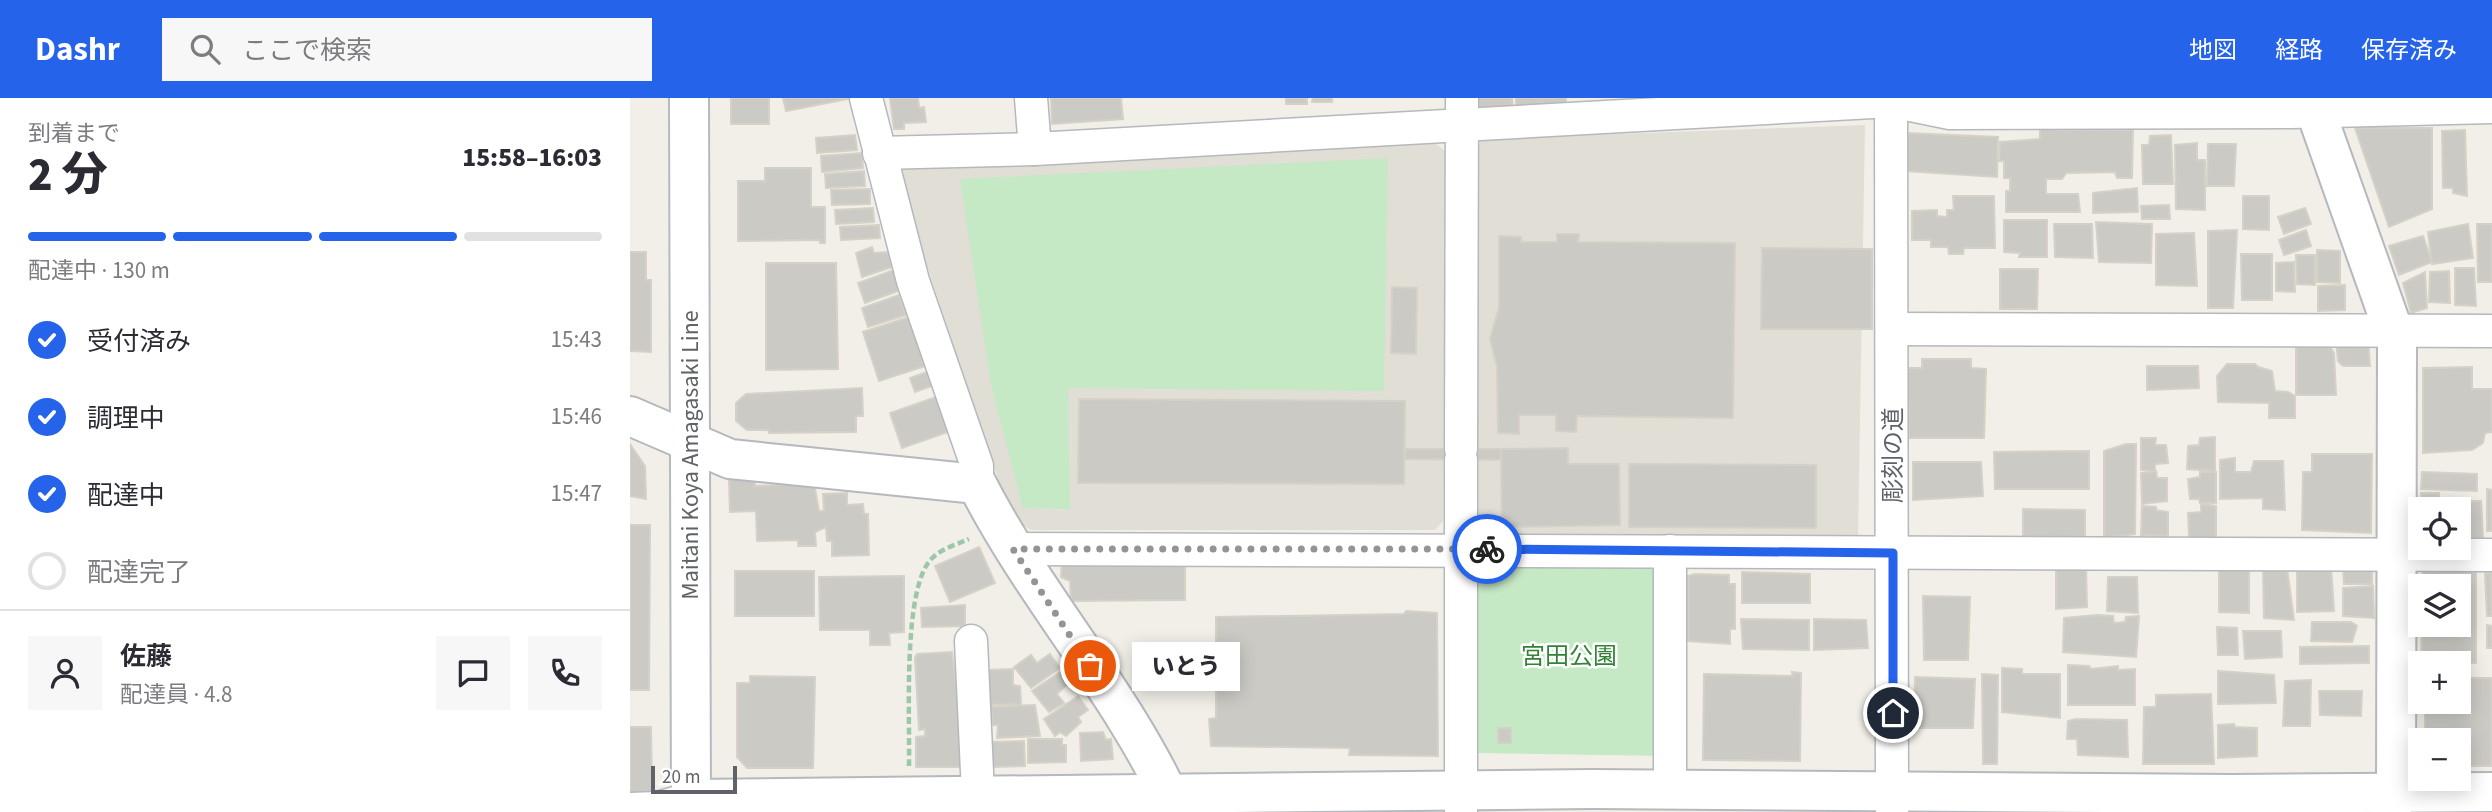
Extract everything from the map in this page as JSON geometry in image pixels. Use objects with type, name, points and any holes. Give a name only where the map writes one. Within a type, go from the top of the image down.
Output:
[{"type":"street","name":"Maitani Koya Amagasaki Line","points":[[689,98],[691,805]]},
{"type":"street","points":[[866,98],[914,281],[976,466],[977,484],[1006,538],[1116,705],[1172,802]]},
{"type":"street","points":[[1031,98],[1035,149]]},
{"type":"street","points":[[879,153],[1035,149],[1462,112],[1891,100],[1950,113],[2054,105],[2492,107]]},
{"type":"street","name":"彫刻の道","points":[[1891,100],[1893,802]]},
{"type":"street","points":[[2313,105],[2397,341],[2394,802]]},
{"type":"street","points":[[1461,801],[1462,112]]},
{"type":"street","points":[[1893,328],[2492,331]]},
{"type":"street","points":[[630,416],[730,459],[977,484]]},
{"type":"street","points":[[1006,538],[1670,551],[2492,555]]},
{"type":"street","points":[[1670,551],[1670,790]]},
{"type":"street","points":[[971,641],[978,794]]},
{"type":"street","points":[[630,809],[691,805],[929,801],[978,794],[1172,802],[1461,801],[1670,790],[1893,802],[2394,802],[2492,792]]},
{"type":"path","points":[[929,801],[911,640],[920,580],[928,563],[939,552],[1006,538]]},
{"type":"shaded area","points":[[1865,125],[1858,538],[1488,537],[1474,524],[1477,150],[1482,139]]},
{"type":"shaded area","points":[[1432,140],[1447,153],[1443,521],[1435,530],[1031,530],[1011,518],[894,167]]},
{"type":"green space","points":[[1388,158],[1384,391],[1068,388],[1070,509],[1023,508],[991,385],[960,179]]},
{"type":"green space","name":"宮田公園","points":[[1472,558],[1662,560],[1666,756],[1476,753]]},
{"type":"building","points":[[731,98],[769,98],[769,124],[731,124]]},
{"type":"building","points":[[783,98],[848,98],[848,99],[786,111]]},
{"type":"building","points":[[890,98],[918,98],[919,108],[924,107],[926,122],[904,123],[904,129],[894,129]]},
{"type":"building","points":[[1051,98],[1121,98],[1123,119],[1052,124]]},
{"type":"building","points":[[1286,98],[1307,98],[1307,104],[1286,104]]},
{"type":"building","points":[[1313,98],[1332,98],[1332,102],[1312,102]]},
{"type":"building","points":[[1479,98],[1512,98],[1513,108],[1479,108]]},
{"type":"building","points":[[1516,98],[1566,98],[1566,107],[1516,107]]},
{"type":"building","points":[[2058,122],[2058,130],[2133,130],[2132,178],[2117,178],[2115,172],[2066,173],[2062,179],[2046,179],[2046,194],[2078,194],[2080,212],[2006,212],[2006,191],[2010,191],[2010,178],[2004,178],[2004,161],[1999,161],[2000,142],[2040,139],[2040,124]]},
{"type":"building","points":[[2355,128],[2432,128],[2432,209],[2389,227]]},
{"type":"building","points":[[2465,130],[2467,196],[2453,193],[2453,188],[2443,188],[2442,131]]},
{"type":"building","points":[[1906,133],[1998,137],[1997,177],[1906,171]]},
{"type":"building","points":[[855,135],[857,150],[817,153],[816,138]]},
{"type":"building","points":[[2171,135],[2173,184],[2143,184],[2142,145],[2149,145],[2150,136]]},
{"type":"building","points":[[2197,143],[2197,160],[2205,160],[2205,210],[2176,209],[2175,145]]},
{"type":"building","points":[[2208,144],[2236,144],[2234,186],[2207,186]]},
{"type":"building","points":[[862,153],[863,168],[822,172],[821,156]]},
{"type":"building","points":[[765,168],[811,168],[811,207],[825,207],[825,243],[820,243],[820,240],[738,241],[738,181],[765,181]]},
{"type":"building","points":[[864,171],[865,186],[826,188],[825,174]]},
{"type":"building","points":[[2137,188],[2138,212],[2093,213],[2093,193]]},
{"type":"building","points":[[870,189],[870,204],[832,205],[831,190]]},
{"type":"building","points":[[1953,196],[1994,196],[1995,248],[1964,248],[1963,254],[1949,254],[1948,247],[1931,247],[1931,240],[1912,240],[1912,211],[1937,210],[1937,216],[1947,217],[1947,210],[1954,210]]},
{"type":"building","points":[[2243,196],[2269,196],[2269,230],[2243,229]]},
{"type":"building","points":[[2169,205],[2170,219],[2142,219],[2141,206]]},
{"type":"building","points":[[873,208],[874,222],[836,224],[835,210]]},
{"type":"building","points":[[2305,208],[2311,224],[2284,234],[2278,217]]},
{"type":"building","points":[[2004,220],[2047,220],[2047,257],[2019,257],[2020,253],[2004,252]]},
{"type":"building","points":[[2096,222],[2152,224],[2151,263],[2099,262]]},
{"type":"building","points":[[2054,224],[2092,224],[2093,258],[2055,257]]},
{"type":"building","points":[[2468,224],[2473,258],[2432,264],[2428,232]]},
{"type":"building","points":[[2477,224],[2492,224],[2492,282],[2478,282]]},
{"type":"building","points":[[879,225],[880,238],[841,240],[840,227]]},
{"type":"building","points":[[2237,230],[2233,308],[2208,308],[2208,231]]},
{"type":"building","points":[[2306,230],[2311,246],[2284,255],[2279,240]]},
{"type":"building","points":[[2194,233],[2197,286],[2156,285],[2156,234]]},
{"type":"building","points":[[1557,234],[1579,234],[1578,242],[1735,243],[1733,418],[1577,416],[1576,432],[1556,431],[1556,415],[1519,415],[1519,434],[1498,433],[1497,367],[1490,339],[1499,308],[1499,236],[1521,237],[1521,242],[1557,242]]},
{"type":"building","points":[[2423,236],[2432,262],[2399,275],[2389,246]]},
{"type":"building","points":[[872,247],[874,253],[888,252],[892,267],[862,277],[856,253]]},
{"type":"building","points":[[1762,248],[1872,249],[1872,329],[1761,329]]},
{"type":"building","points":[[2317,250],[2340,251],[2340,283],[2317,282]]},
{"type":"building","points":[[630,252],[646,252],[646,280],[651,280],[651,352],[630,351]]},
{"type":"building","points":[[2241,254],[2272,254],[2272,300],[2242,300]]},
{"type":"building","points":[[2296,255],[2315,255],[2315,285],[2297,284]]},
{"type":"building","points":[[2294,262],[2295,292],[2276,291],[2276,263]]},
{"type":"building","points":[[766,263],[836,263],[838,369],[766,370]]},
{"type":"building","points":[[2455,268],[2474,268],[2476,306],[2455,305]]},
{"type":"building","points":[[2000,269],[2038,269],[2037,309],[2000,309]]},
{"type":"building","points":[[894,270],[901,290],[865,303],[858,283]]},
{"type":"building","points":[[2449,271],[2450,303],[2429,302],[2430,272]]},
{"type":"building","points":[[2425,272],[2427,308],[2411,313],[2403,283]]},
{"type":"building","points":[[2345,285],[2345,310],[2318,311],[2318,286]]},
{"type":"building","points":[[1392,287],[1417,288],[1416,354],[1391,353]]},
{"type":"building","points":[[899,295],[906,315],[868,327],[862,308]]},
{"type":"building","points":[[915,315],[931,364],[879,381],[863,332]]},
{"type":"building","points":[[2368,337],[2370,366],[2343,366],[2338,361],[2336,340]]},
{"type":"building","points":[[2296,347],[2330,347],[2334,353],[2336,395],[2296,395]]},
{"type":"building","points":[[1922,359],[1971,359],[1971,368],[1986,369],[1984,438],[1909,438],[1908,368],[1922,368]]},
{"type":"building","points":[[2227,364],[2255,364],[2272,371],[2275,391],[2288,392],[2295,396],[2295,418],[2269,418],[2269,403],[2218,402],[2217,376]]},
{"type":"building","points":[[2147,366],[2198,366],[2199,388],[2147,390]]},
{"type":"building","points":[[2472,367],[2472,389],[2492,389],[2492,432],[2485,433],[2483,443],[2472,450],[2423,453],[2423,368]]},
{"type":"building","points":[[932,370],[937,384],[915,392],[910,378]]},
{"type":"building","points":[[862,388],[863,416],[856,416],[856,432],[769,433],[768,430],[747,430],[736,421],[736,403],[746,394]]},
{"type":"building","points":[[939,396],[951,431],[902,448],[890,413]]},
{"type":"building","points":[[1079,399],[1405,401],[1404,484],[1078,483]]},
{"type":"building","points":[[2215,437],[2215,471],[2187,469],[2188,446],[2199,445],[2200,438]]},
{"type":"building","points":[[2141,438],[2156,438],[2155,445],[2166,445],[2168,463],[2155,464],[2155,471],[2141,470]]},
{"type":"building","points":[[630,444],[645,466],[646,499],[630,496]]},
{"type":"building","points":[[2126,444],[2136,444],[2135,534],[2104,538],[2104,451]]},
{"type":"building","points":[[1568,448],[1568,464],[1619,464],[1620,525],[1502,527],[1501,449]]},
{"type":"building","points":[[1405,449],[1501,449],[1501,460],[1405,459]]},
{"type":"building","points":[[2089,451],[2089,489],[1995,489],[1994,452]]},
{"type":"building","points":[[2312,454],[2372,454],[2371,533],[2302,530],[2303,472],[2312,472]]},
{"type":"building","points":[[2235,458],[2235,472],[2251,472],[2254,461],[2283,461],[2285,510],[2263,509],[2263,498],[2220,499],[2220,460]]},
{"type":"building","points":[[1913,462],[1981,462],[1983,496],[1913,500]]},
{"type":"building","points":[[1629,464],[1816,465],[1816,528],[1629,527]]},
{"type":"building","points":[[2156,471],[2157,478],[2167,478],[2167,501],[2142,504],[2141,473]]},
{"type":"building","points":[[2200,472],[2216,472],[2216,503],[2200,503],[2199,499],[2190,499],[2188,479],[2200,477]]},
{"type":"building","points":[[2422,472],[2477,474],[2477,491],[2421,489]]},
{"type":"building","points":[[755,478],[755,486],[814,483],[819,511],[824,511],[823,494],[847,493],[847,505],[863,504],[864,514],[868,514],[869,555],[832,556],[832,541],[827,541],[826,527],[815,532],[816,546],[798,546],[798,540],[757,541],[756,511],[730,512],[729,480]]},
{"type":"building","points":[[2487,489],[2492,490],[2492,531],[2487,531]]},
{"type":"building","points":[[2421,493],[2439,493],[2439,497],[2421,497]]},
{"type":"building","points":[[2471,501],[2481,501],[2483,538],[2471,538]]},
{"type":"building","points":[[2201,504],[2216,506],[2216,538],[2189,537],[2188,513],[2201,512]]},
{"type":"building","points":[[2142,506],[2156,507],[2156,510],[2168,512],[2168,536],[2141,535]]},
{"type":"building","points":[[2023,509],[2085,510],[2085,537],[2023,537]]},
{"type":"building","points":[[630,525],[650,525],[649,690],[630,690]]},
{"type":"building","points":[[979,547],[995,583],[950,602],[935,566]]},
{"type":"building","points":[[1062,560],[1185,563],[1185,600],[1071,601],[1070,581],[1061,577]]},
{"type":"building","points":[[2249,564],[2249,613],[2219,612],[2219,569]]},
{"type":"building","points":[[2056,565],[2086,568],[2087,607],[2056,609]]},
{"type":"building","points":[[2297,565],[2331,566],[2334,611],[2297,612]]},
{"type":"building","points":[[2372,567],[2372,584],[2344,584],[2343,568]]},
{"type":"building","points":[[2287,568],[2294,620],[2264,618],[2263,569]]},
{"type":"building","points":[[2476,568],[2476,663],[2471,663],[2471,651],[2421,651],[2422,637],[2471,637],[2471,574],[2423,574],[2423,569]]},
{"type":"building","points":[[735,571],[814,571],[814,616],[735,616]]},
{"type":"building","points":[[1742,572],[1810,574],[1810,603],[1742,603]]},
{"type":"building","points":[[2485,573],[2492,573],[2492,616],[2487,616]]},
{"type":"building","points":[[1729,575],[1729,584],[1735,584],[1735,629],[1730,629],[1730,644],[1688,641],[1688,576]]},
{"type":"building","points":[[904,576],[904,632],[889,633],[890,645],[870,645],[870,630],[820,630],[819,577]]},
{"type":"building","points":[[2108,577],[2137,577],[2138,613],[2107,611]]},
{"type":"building","points":[[2373,586],[2374,618],[2343,616],[2343,588]]},
{"type":"building","points":[[1923,596],[1970,597],[1968,660],[1924,660]]},
{"type":"building","points":[[965,605],[965,626],[922,627],[921,608]]},
{"type":"building","points":[[1406,611],[1437,613],[1438,756],[1349,755],[1350,748],[1211,746],[1209,719],[1216,718],[1216,617],[1404,614]]},
{"type":"building","points":[[2113,616],[2114,623],[2125,622],[2126,617],[2139,616],[2136,657],[2063,652],[2064,618]]},
{"type":"building","points":[[1741,619],[1809,620],[1809,650],[1743,649]]},
{"type":"building","points":[[1814,619],[1866,620],[1868,648],[1814,650]]},
{"type":"building","points":[[2312,622],[2351,622],[2357,626],[2352,642],[2311,641]]},
{"type":"building","points":[[2487,625],[2492,626],[2492,648],[2487,648]]},
{"type":"building","points":[[2217,627],[2237,628],[2238,655],[2218,655]]},
{"type":"building","points":[[2243,631],[2281,631],[2282,657],[2245,659]]},
{"type":"building","points":[[2369,646],[2369,663],[2300,664],[2300,647]]},
{"type":"building","points":[[952,652],[958,702],[965,703],[966,767],[916,767],[916,737],[925,736],[925,729],[919,730],[915,658],[917,654]]},
{"type":"building","points":[[1050,654],[1060,668],[1031,688],[1014,667],[1031,655],[1037,663]]},
{"type":"building","points":[[2068,665],[2089,666],[2091,669],[2118,666],[2118,670],[2135,669],[2135,705],[2068,705]]},
{"type":"building","points":[[2002,668],[2022,669],[2022,674],[2060,674],[2060,718],[2002,712]]},
{"type":"building","points":[[1013,669],[1013,685],[1020,686],[1021,704],[990,705],[986,670]]},
{"type":"building","points":[[2218,671],[2274,675],[2276,703],[2218,704]]},
{"type":"building","points":[[1060,672],[1069,683],[1057,694],[1064,703],[1049,712],[1032,691]]},
{"type":"building","points":[[1792,672],[1801,673],[1800,761],[1703,760],[1704,674],[1793,676]]},
{"type":"building","points":[[1982,674],[1998,675],[1997,764],[1983,764]]},
{"type":"building","points":[[750,676],[815,677],[813,768],[747,768],[737,757],[737,683],[750,683]]},
{"type":"building","points":[[1915,677],[1975,679],[1973,728],[1914,728]]},
{"type":"building","points":[[2471,678],[2492,678],[2492,766],[2471,766],[2471,728],[2425,728],[2425,714],[2471,714]]},
{"type":"building","points":[[2311,680],[2310,726],[2283,726],[2285,681]]},
{"type":"building","points":[[2319,691],[2362,691],[2361,716],[2320,715]]},
{"type":"building","points":[[2211,694],[2214,764],[2143,764],[2144,707],[2156,707],[2156,695]]},
{"type":"building","points":[[1078,696],[1088,710],[1078,717],[1081,722],[1066,736],[1060,732],[1055,736],[1044,719]]},
{"type":"building","points":[[1035,705],[1040,736],[997,738],[998,725],[993,725],[991,707]]},
{"type":"building","points":[[2127,720],[2128,757],[2078,755],[2077,739],[2067,739],[2068,721]]},
{"type":"building","points":[[2234,724],[2235,727],[2257,728],[2257,756],[2218,758],[2218,725]]},
{"type":"building","points":[[630,727],[651,727],[652,793],[630,794]]},
{"type":"building","points":[[1498,728],[1511,728],[1511,743],[1498,743]]},
{"type":"building","points":[[1103,732],[1106,740],[1111,739],[1113,759],[1081,761],[1080,733]]},
{"type":"building","points":[[1028,739],[1062,739],[1062,745],[1066,745],[1066,762],[1028,763]]},
{"type":"building","points":[[1024,741],[1025,766],[991,767],[990,742]]},
{"type":"way so far","points":[[1090,666],[1013,549],[1487,549]]},
{"type":"place","name":"いとう","points":[[1090,666]]},
{"type":"route","points":[[1487,549],[1893,553],[1893,713]]}]
